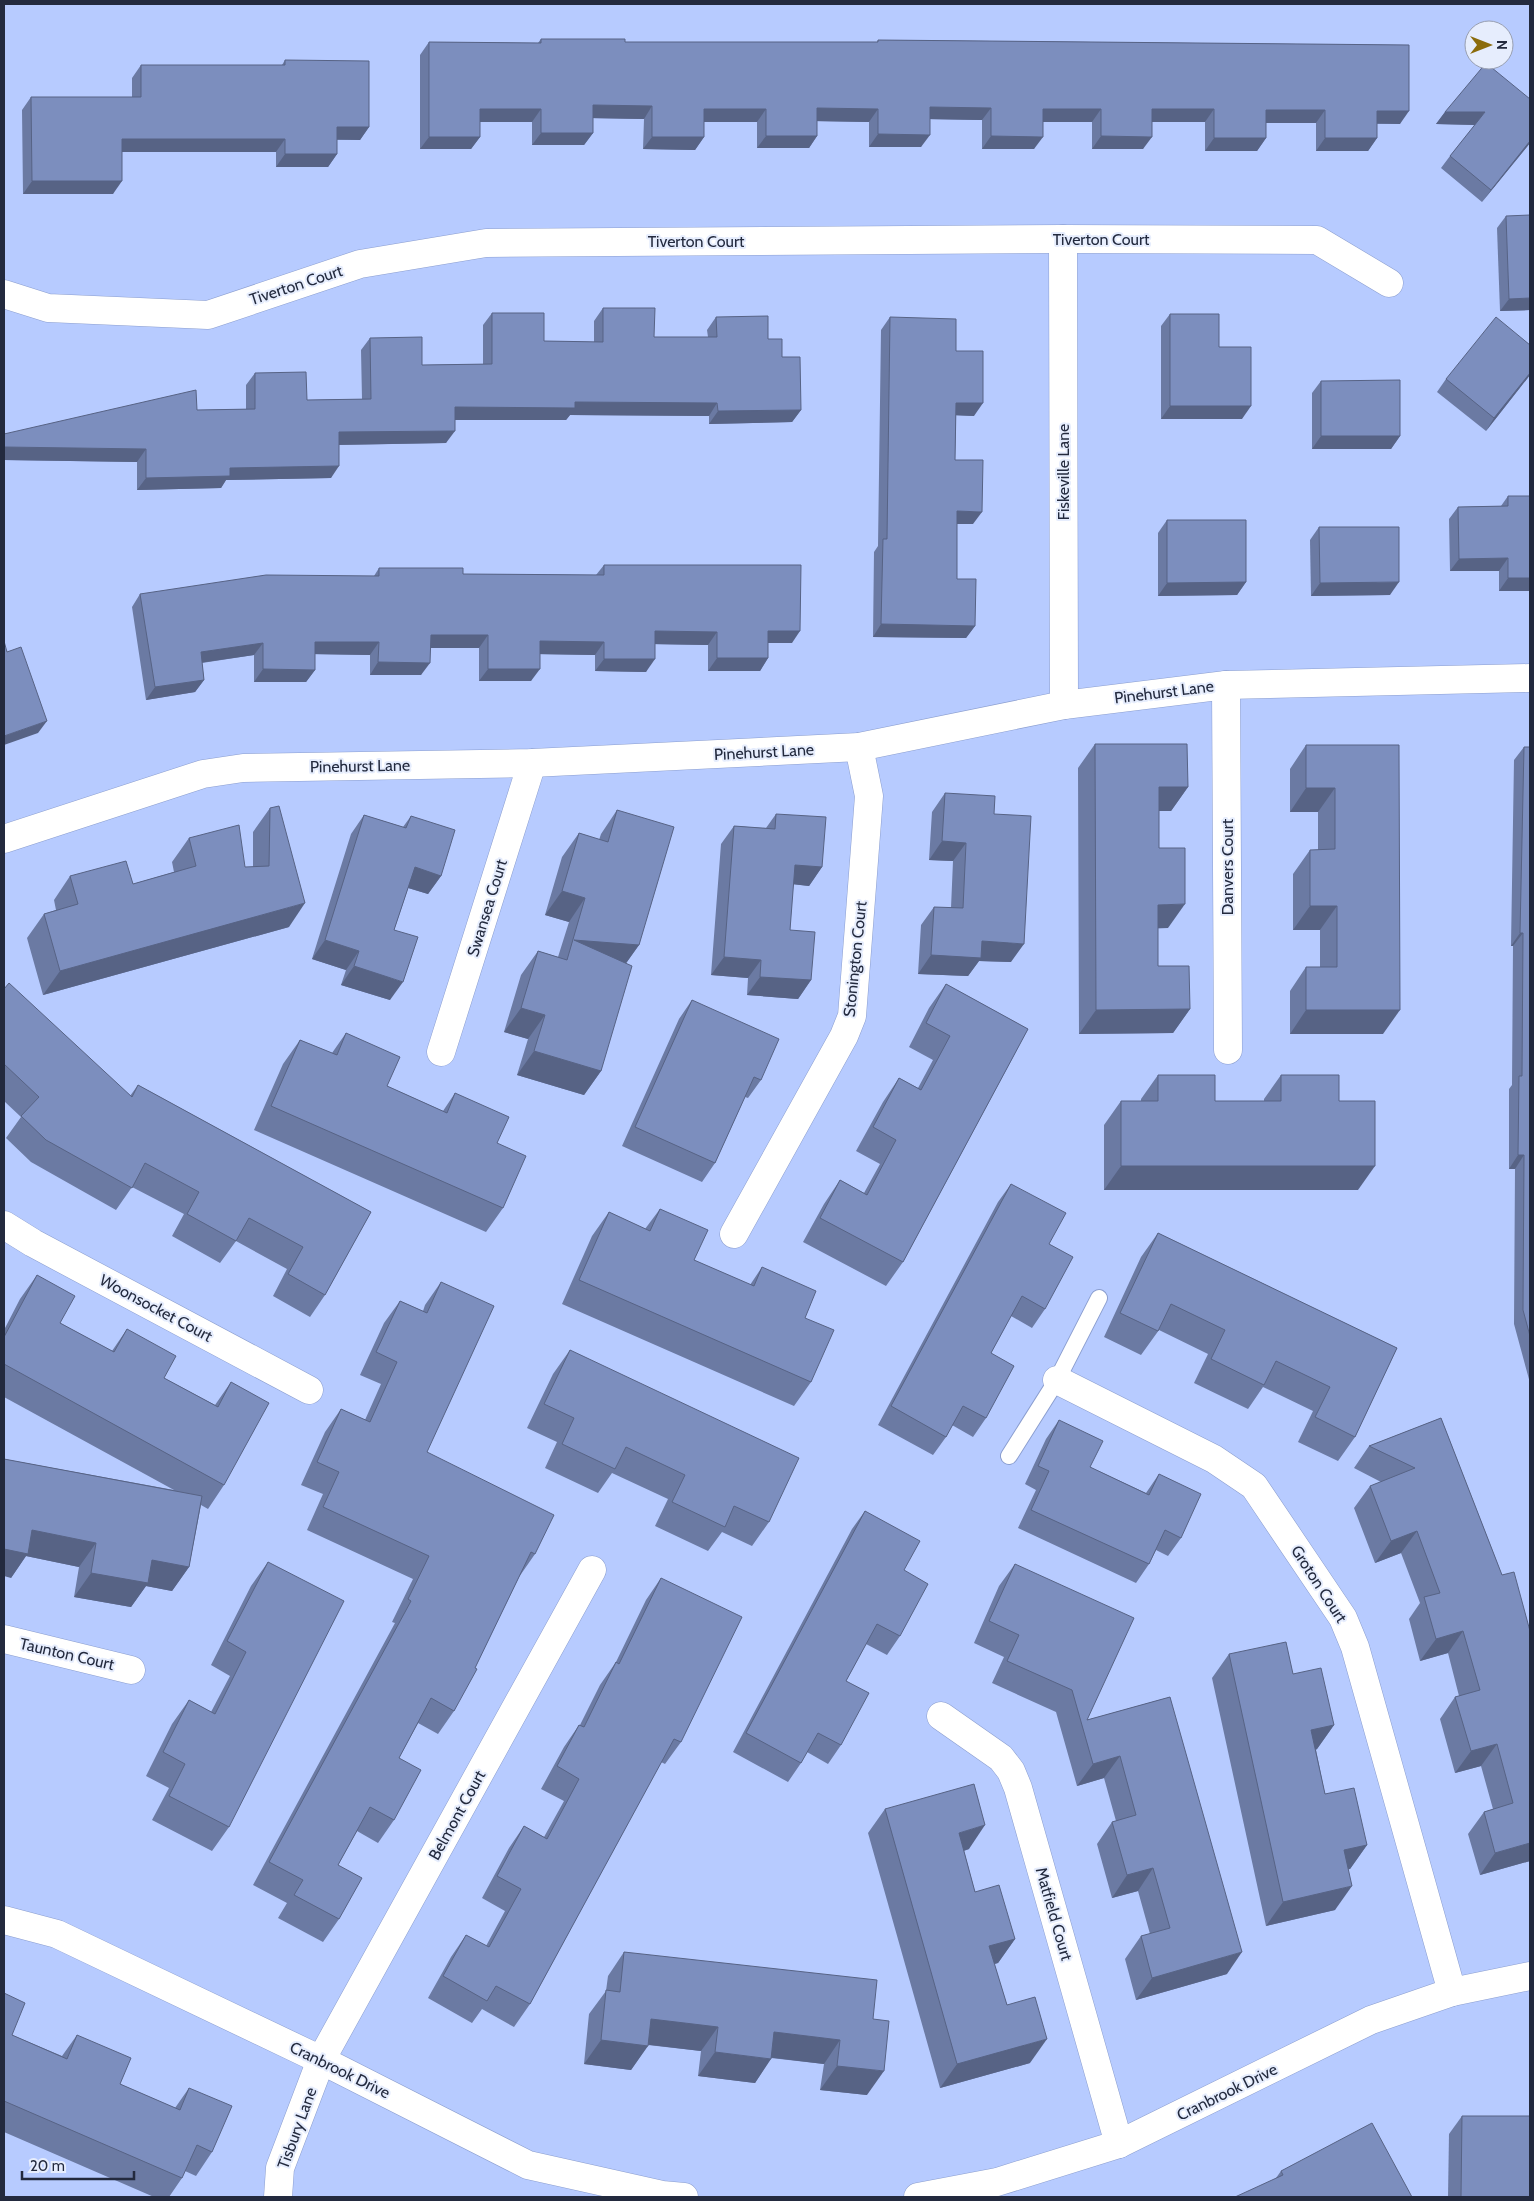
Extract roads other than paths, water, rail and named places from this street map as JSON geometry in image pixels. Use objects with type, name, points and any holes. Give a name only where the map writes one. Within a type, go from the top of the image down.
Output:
[{"type":"street","name":"Tiverton Court","points":[[4,294],[48,308],[208,315],[360,264],[486,243],[1063,239],[1317,240],[1389,283]]},
{"type":"street","name":"Fiskeville Lane","points":[[1063,239],[1064,705]]},
{"type":"street","name":"Pinehurst Lane","points":[[4,839],[203,774],[243,768],[532,763],[859,747],[1064,705],[1226,685],[1530,678]]},
{"type":"street","name":"Danvers Court","points":[[1226,685],[1228,1050]]},
{"type":"street","name":"Stonington Court","points":[[734,1234],[844,1036],[852,1016],[870,796],[859,747]]},
{"type":"street","name":"Swansea Court","points":[[441,1052],[532,763]]},
{"type":"street","name":"Woonsocket Court","points":[[4,1225],[42,1248],[309,1390]]},
{"type":"street","name":"Groton Court","points":[[1057,1380],[1214,1459],[1254,1486],[1343,1618],[1355,1647],[1452,1992]]},
{"type":"street","name":"Belmont Court","points":[[321,2060],[592,1570]]},
{"type":"street","name":"Taunton Court","points":[[4,1639],[131,1670]]},
{"type":"street","name":"Matfield Court","points":[[941,1716],[1001,1758],[1011,1771],[1018,1788],[1119,2144]]},
{"type":"street","name":"Cranbrook Drive","points":[[4,1920],[57,1934],[321,2060],[528,2165],[662,2195],[684,2197]]},
{"type":"street","name":"Cranbrook Drive","points":[[918,2197],[997,2182],[1119,2144],[1371,2020],[1452,1992],[1530,1976]]},
{"type":"street","name":"Tisbury Lane","points":[[278,2197],[280,2168],[321,2060]]},
{"type":"lane","points":[[1010,1456],[1057,1380],[1099,1298]]}]
